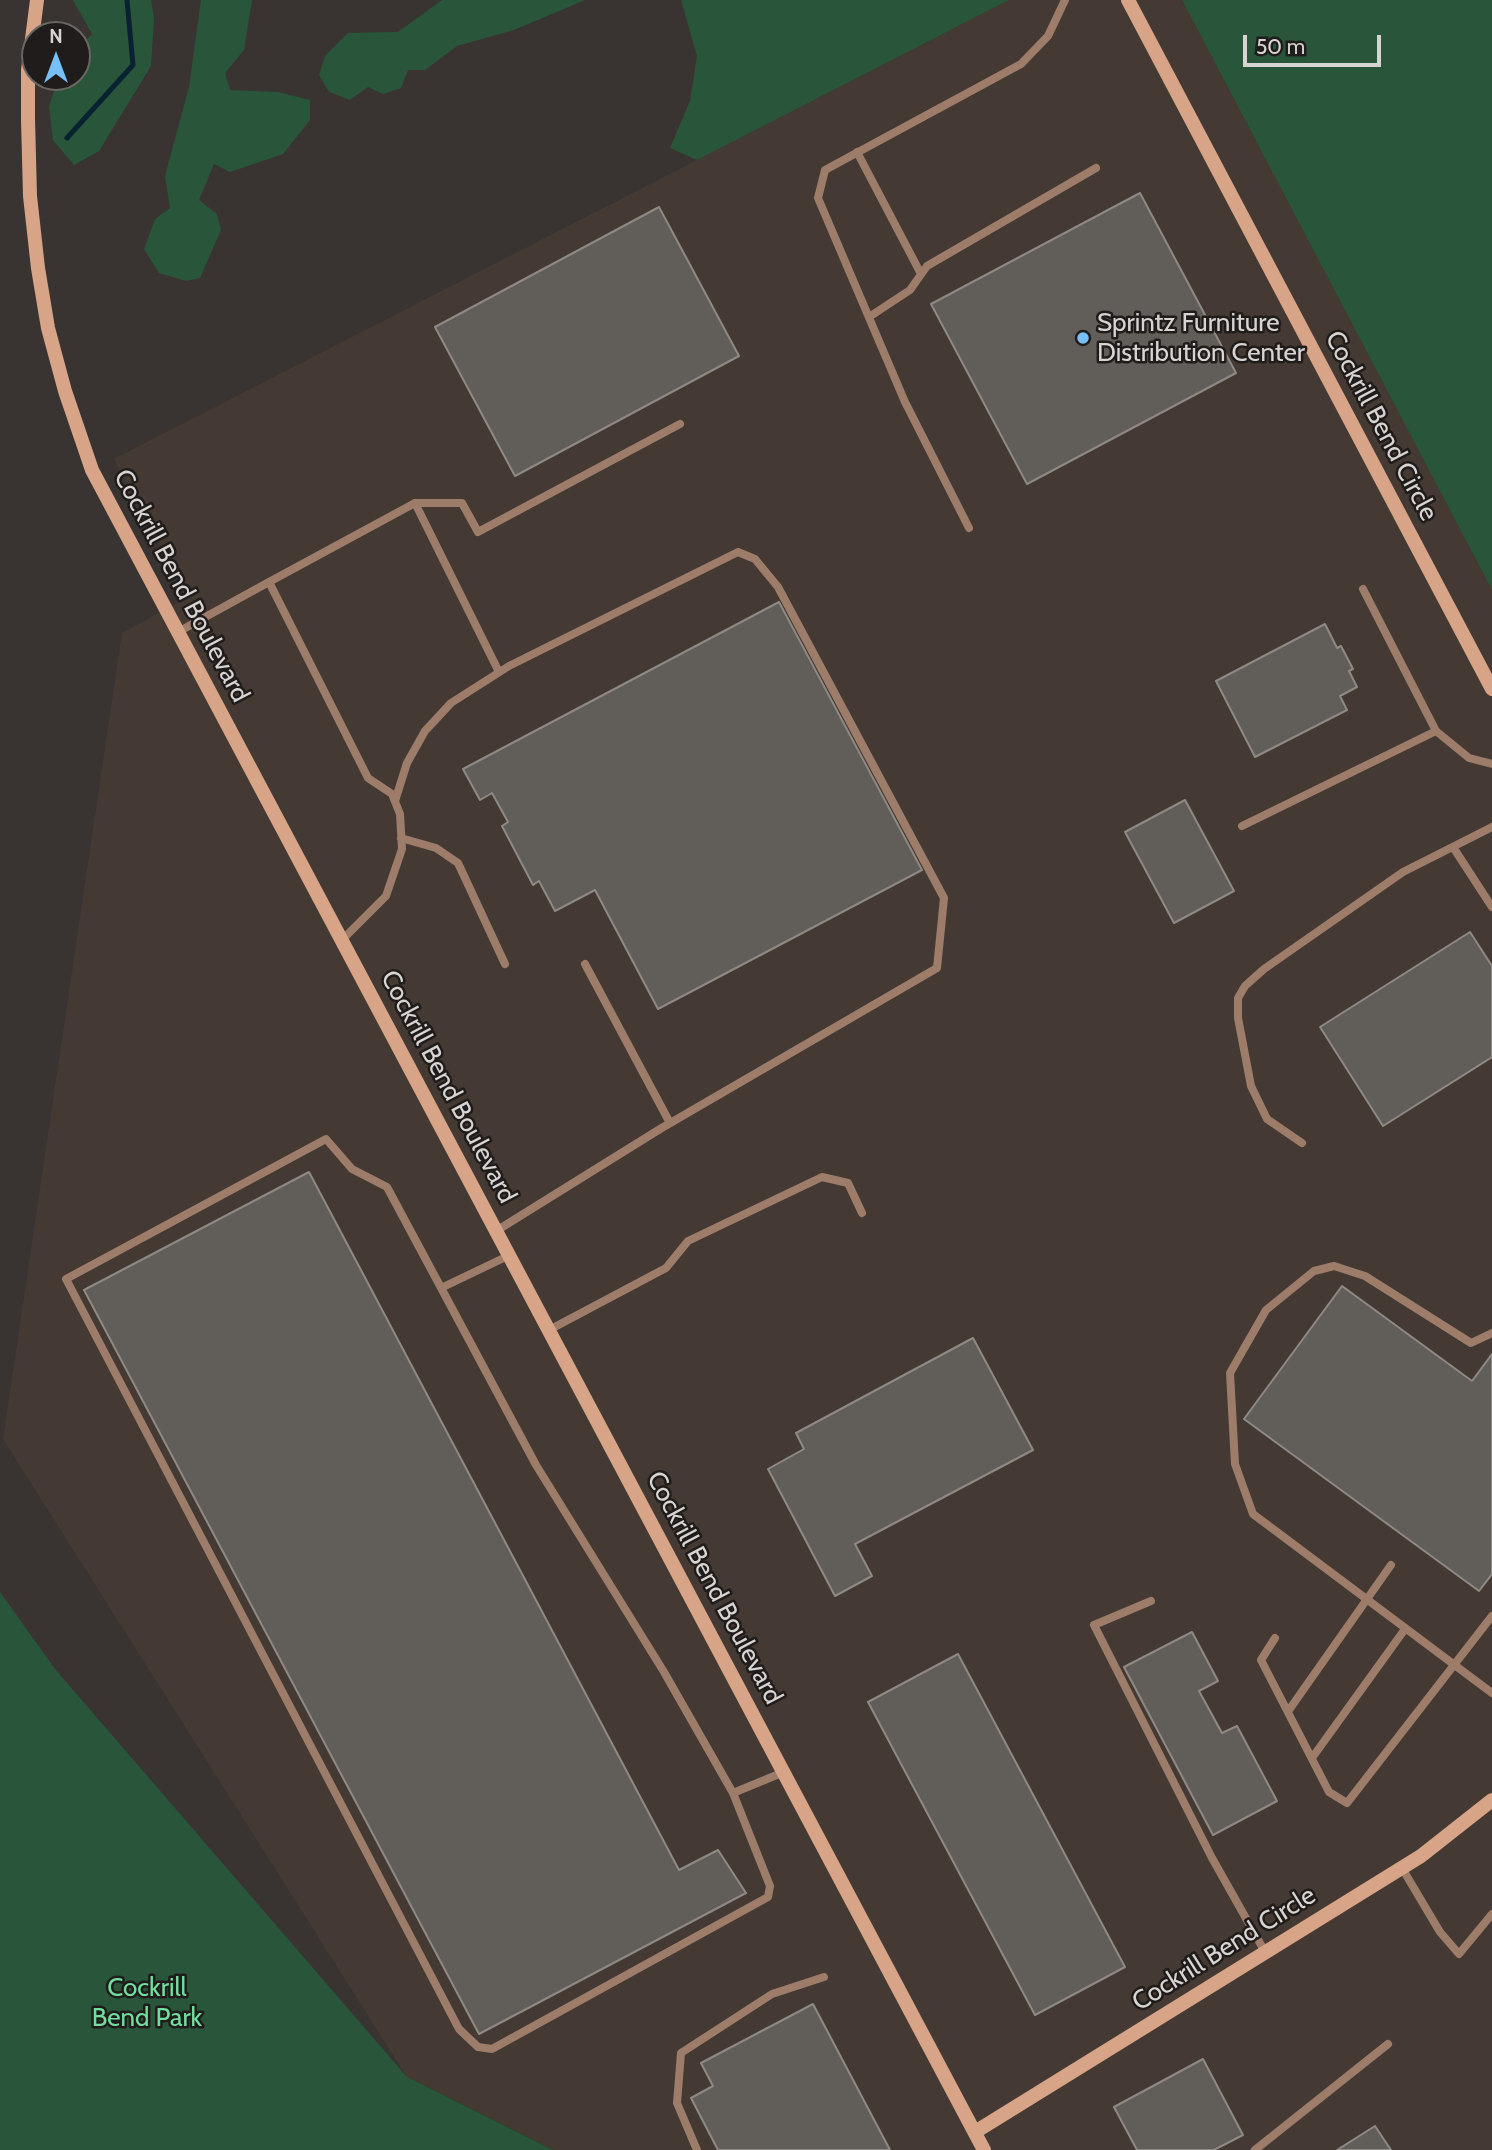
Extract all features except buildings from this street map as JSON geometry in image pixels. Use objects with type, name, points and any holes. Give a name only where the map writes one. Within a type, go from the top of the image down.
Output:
[{"type":"street","name":"Cockrill Bend Boulevard","points":[[37,0],[28,69],[29,183],[48,328],[65,391],[92,470],[984,2150]]},
{"type":"street","name":"Cockrill Bend Circle","points":[[1128,0],[1492,689]]},
{"type":"street","name":"Cockrill Bend Circle","points":[[975,2132],[1402,1868],[1446,1839],[1492,1800]]},
{"type":"lane","points":[[970,527],[905,402],[818,198],[825,170],[1021,64],[1048,36],[1065,0]]},
{"type":"lane","points":[[857,152],[920,274]]},
{"type":"lane","points":[[869,317],[910,290],[927,266],[1096,168]]},
{"type":"lane","points":[[178,632],[415,503],[462,503],[478,531],[680,424]]},
{"type":"lane","points":[[415,503],[499,672]]},
{"type":"lane","points":[[395,801],[407,763],[425,731],[451,704],[499,672],[738,552],[755,559],[778,587],[944,898],[937,968],[670,1123],[496,1231]]},
{"type":"lane","points":[[269,582],[368,778],[392,794],[400,814],[402,849],[386,896],[342,940]]},
{"type":"lane","points":[[1363,589],[1436,731],[1469,758],[1492,764]]},
{"type":"lane","points":[[1242,825],[1436,731]]},
{"type":"lane","points":[[1302,1143],[1267,1119],[1251,1086],[1238,1018],[1241,992],[1264,969],[1403,872],[1492,827]]},
{"type":"lane","points":[[401,838],[436,848],[458,863],[505,964]]},
{"type":"lane","points":[[1453,847],[1492,907]]},
{"type":"lane","points":[[585,964],[670,1123]]},
{"type":"lane","points":[[326,1139],[352,1169],[387,1188],[536,1465],[664,1672],[733,1793],[770,1886],[768,1897],[492,2049],[478,2047],[459,2029],[66,1279],[326,1139]]},
{"type":"lane","points":[[549,1330],[666,1268],[688,1241],[822,1177],[848,1183],[862,1213]]},
{"type":"lane","points":[[441,1288],[510,1255]]},
{"type":"lane","points":[[1492,1333],[1471,1343],[1365,1276],[1334,1266],[1314,1271],[1266,1310],[1230,1373],[1235,1464],[1254,1514],[1492,1693]]},
{"type":"lane","points":[[1289,1710],[1391,1565]]},
{"type":"lane","points":[[1152,1601],[1094,1625],[1212,1857],[1265,1952]]},
{"type":"lane","points":[[1275,1639],[1261,1660],[1329,1792],[1347,1803],[1492,1616]]},
{"type":"lane","points":[[1312,1758],[1405,1629]]},
{"type":"lane","points":[[733,1793],[784,1772]]},
{"type":"lane","points":[[1402,1868],[1440,1932],[1459,1954],[1492,1914]]},
{"type":"lane","points":[[697,2150],[677,2103],[681,2053],[772,1994],[824,1977]]},
{"type":"lane","points":[[1255,2150],[1388,2044]]},
{"type":"shaded area","points":[[1009,0],[1182,0],[1492,590],[1492,2150],[554,2150],[407,2077],[3,1439],[122,633],[188,597],[114,459]]},
{"type":"green space","points":[[73,0],[151,0],[154,18],[151,66],[99,151],[74,165],[53,140],[49,106],[54,91],[91,91],[91,21],[85,21]]},
{"type":"green space","points":[[201,0],[252,0],[244,50],[225,73],[230,90],[278,92],[310,100],[310,120],[283,154],[230,172],[214,164],[199,200],[217,214],[221,230],[200,278],[186,281],[159,273],[144,249],[155,219],[170,208],[165,176],[189,87]]},
{"type":"green space","points":[[442,0],[585,0],[514,30],[457,46],[425,70],[408,70],[401,88],[383,94],[368,87],[350,100],[329,92],[319,75],[325,56],[348,33],[398,32]]},
{"type":"green space","points":[[681,0],[1009,0],[697,160],[670,148],[690,101],[697,56]]},
{"type":"green space","points":[[1182,0],[1492,0],[1492,590]]},
{"type":"green space","name":"Cockrill Bend Park","points":[[0,1592],[55,1669],[407,2077],[553,2150],[0,2150]]},
{"type":"waterway","points":[[67,138],[133,65],[127,0]]},
{"type":"place","name":"Sprintz Furniture Distribution Center","points":[[1083,338]]}]
